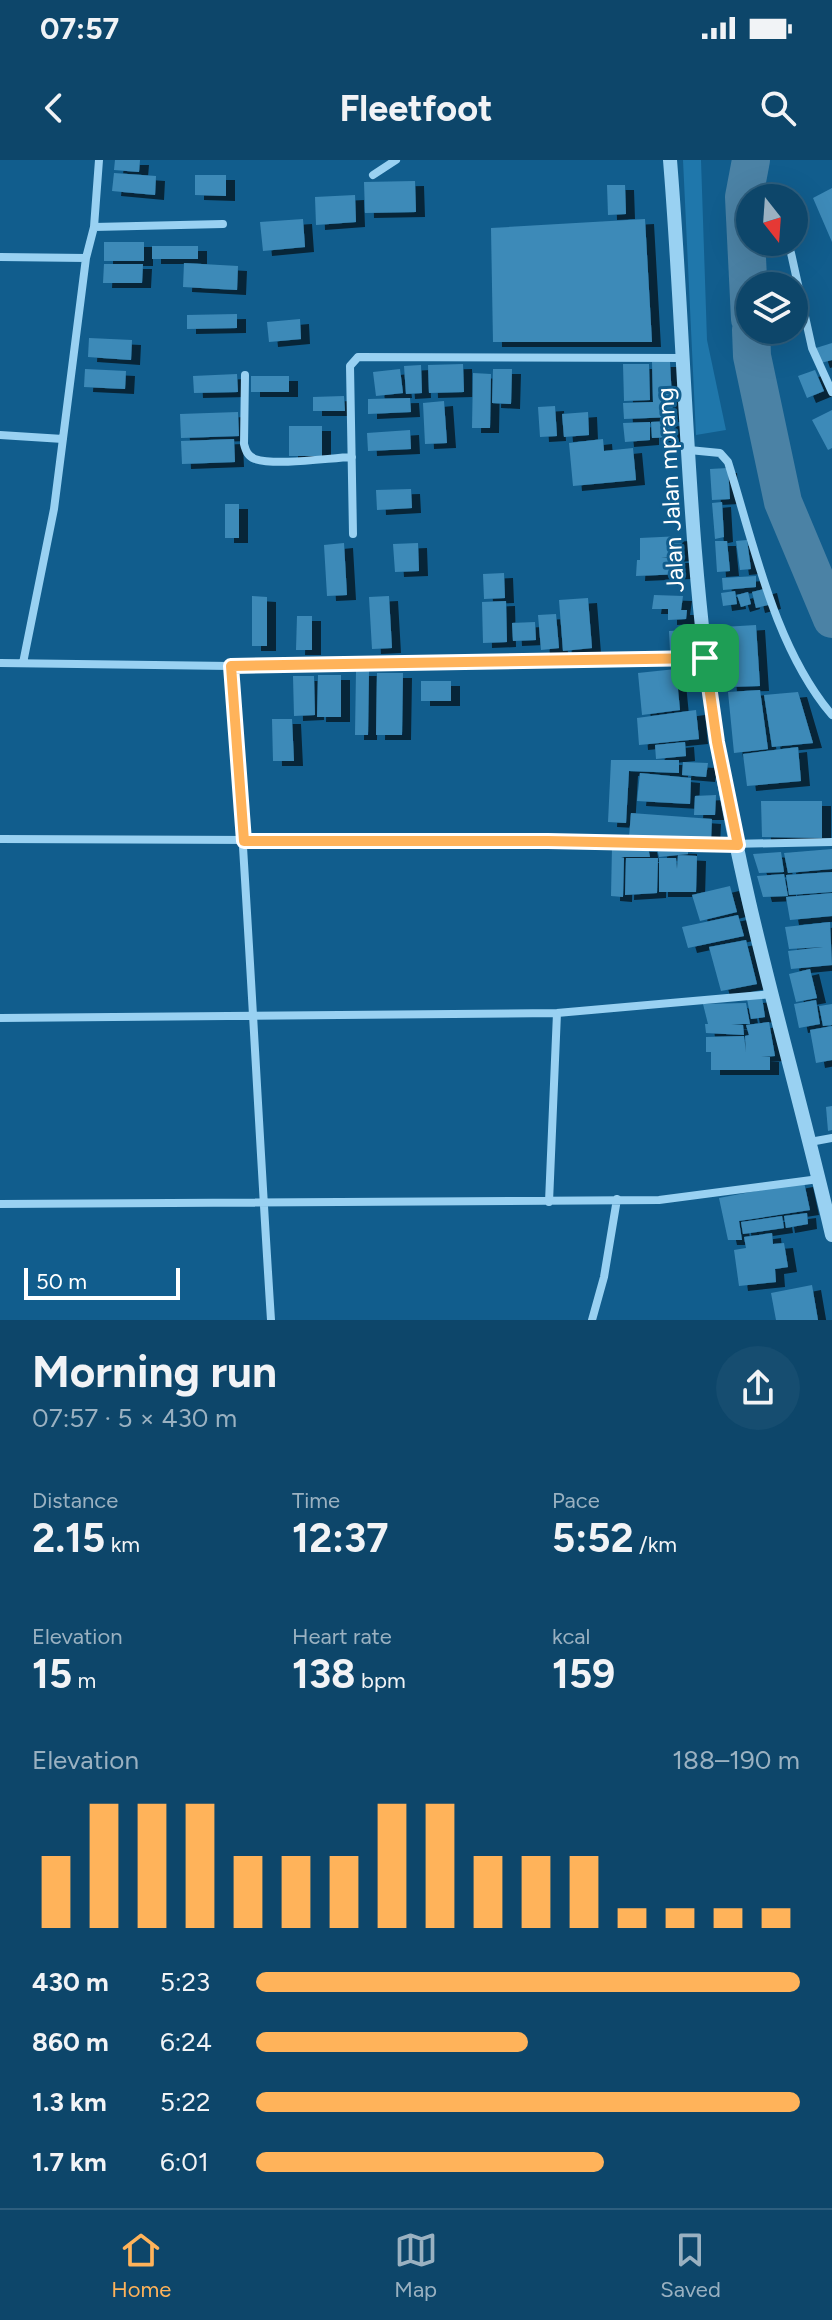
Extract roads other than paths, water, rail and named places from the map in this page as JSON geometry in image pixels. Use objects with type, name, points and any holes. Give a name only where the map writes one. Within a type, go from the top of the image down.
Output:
[{"type":"street","points":[[23,663],[54,509],[86,258],[94,227],[99,160]]},
{"type":"street","points":[[373,175],[396,160]]},
{"type":"street","name":"Jalan Jalan mprang","points":[[670,160],[695,571],[717,742],[738,845],[832,1235]]},
{"type":"street","points":[[94,227],[223,224]]},
{"type":"street","points":[[792,256],[812,348],[832,392]]},
{"type":"street","points":[[0,257],[86,258]]},
{"type":"street","points":[[353,534],[350,366],[358,357],[684,358]]},
{"type":"street","points":[[245,375],[244,444],[248,455],[273,461],[352,457]]},
{"type":"street","points":[[0,435],[63,439]]},
{"type":"street","points":[[689,450],[720,453],[728,462],[779,621],[815,695],[832,715]]},
{"type":"street","points":[[0,663],[231,666],[705,658]]},
{"type":"street","points":[[231,666],[271,1320]]},
{"type":"street","points":[[0,839],[738,845],[832,842]]},
{"type":"street","points":[[0,1018],[557,1013],[773,994]]},
{"type":"street","points":[[549,1202],[557,1013]]},
{"type":"street","points":[[810,1142],[832,1138]]},
{"type":"street","points":[[0,1204],[263,1200],[659,1200],[819,1179]]},
{"type":"street","points":[[592,1320],[604,1277],[617,1199]]},
{"type":"waterway","points":[[748,272],[744,197],[751,160]]},
{"type":"waterway","points":[[752,344],[783,502],[832,619]]}]
